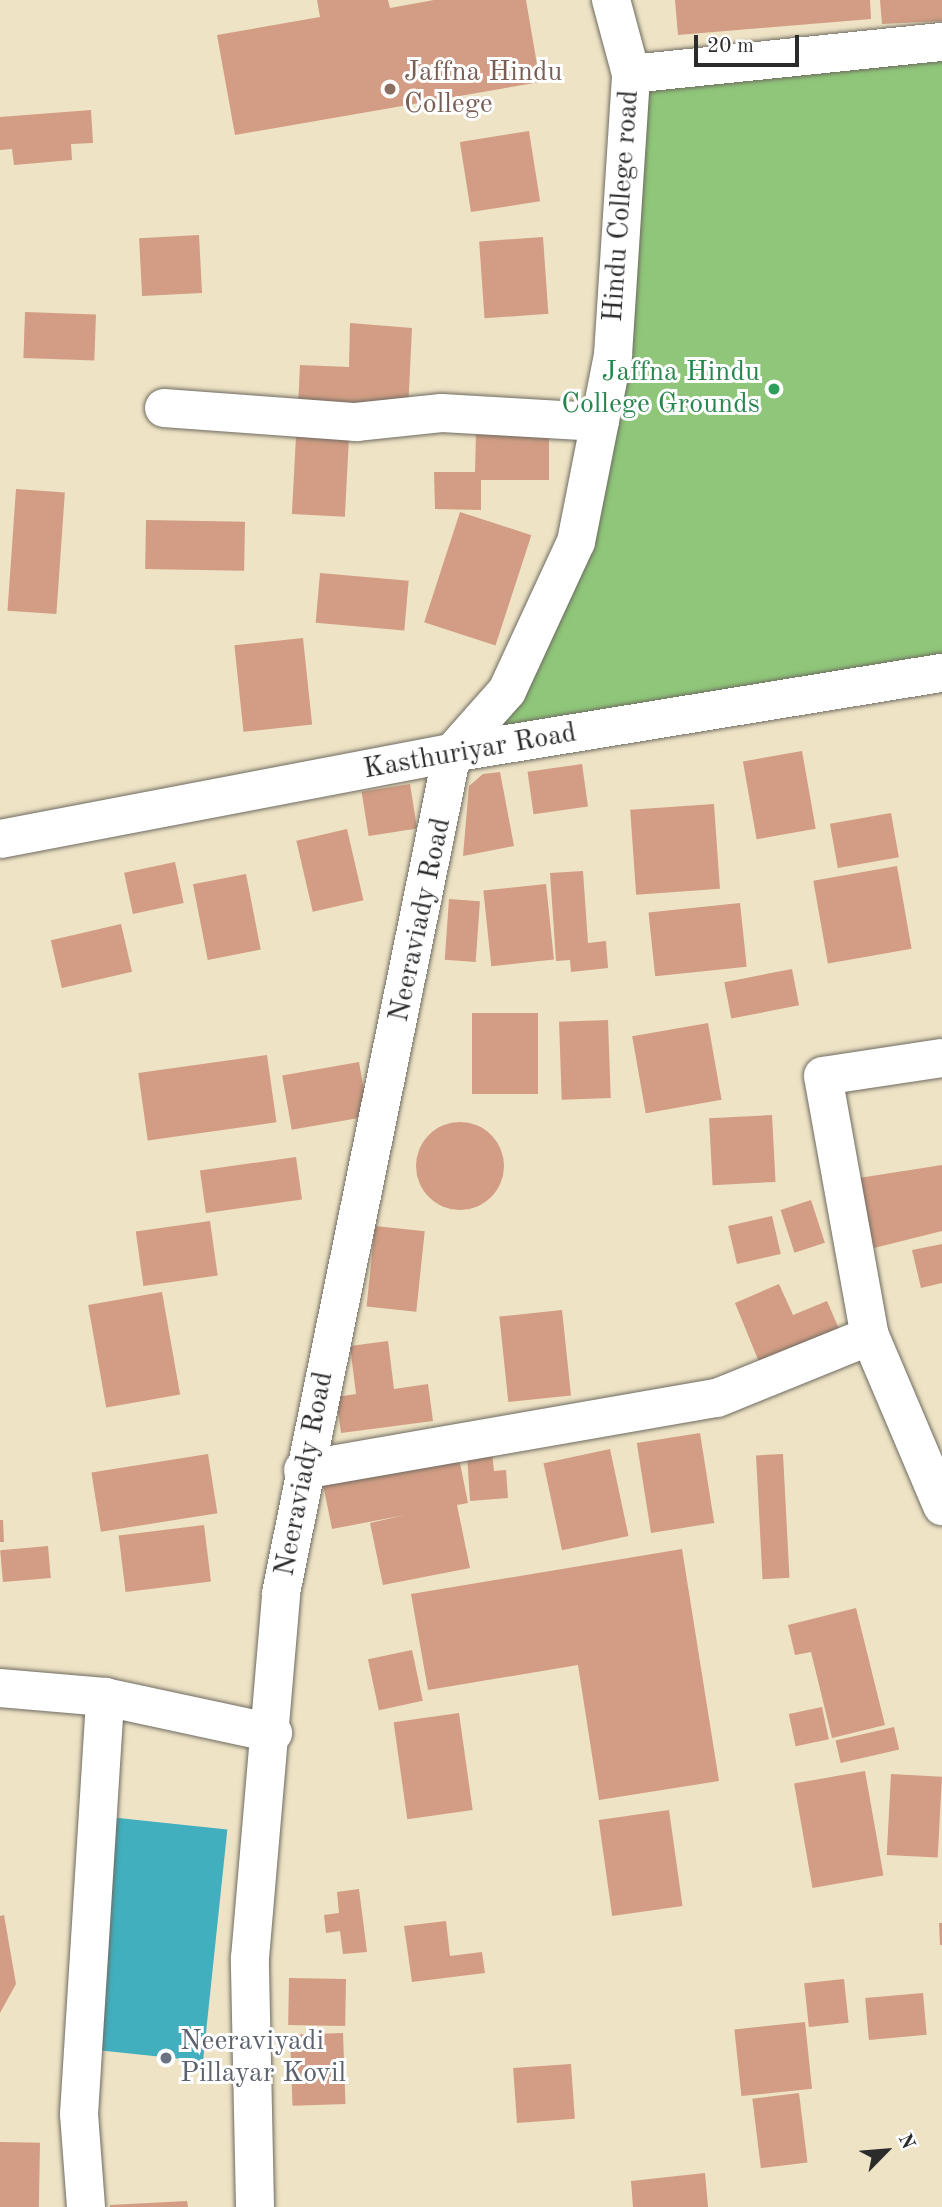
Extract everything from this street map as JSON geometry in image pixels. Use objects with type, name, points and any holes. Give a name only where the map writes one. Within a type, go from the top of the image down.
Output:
[{"type":"street","name":"Hindu College road","points":[[452,753],[507,691],[576,542],[613,355],[631,74],[611,0]]},
{"type":"street","points":[[631,74],[942,43]]},
{"type":"street","points":[[164,408],[356,422],[442,413],[600,422]]},
{"type":"street","name":"Kasthuriyar Road","points":[[0,839],[452,753],[942,673]]},
{"type":"street","name":"Neeraviady Road","points":[[256,2207],[250,1958],[273,1733],[281,1593],[303,1471],[441,831],[452,753]]},
{"type":"street","points":[[942,1058],[823,1076],[870,1336],[942,1506]]},
{"type":"street","points":[[303,1471],[717,1398],[870,1336]]},
{"type":"street","points":[[0,1688],[105,1697],[273,1733]]},
{"type":"street","points":[[86,2207],[79,2114],[105,1697]]},
{"type":"green space","name":"Jaffna Hindu College Grounds","points":[[942,42],[942,673],[452,753],[576,542],[631,74]]},
{"type":"water","points":[[109,1817],[227,1829],[203,2061],[85,2049]]},
{"type":"building","points":[[317,0],[388,0],[390,8],[434,0],[526,0],[540,82],[235,135],[217,35],[320,17]]},
{"type":"building","points":[[675,0],[870,0],[871,19],[678,35]]},
{"type":"building","points":[[880,0],[942,0],[942,21],[882,24]]},
{"type":"building","points":[[91,110],[93,143],[71,144],[72,160],[14,165],[12,149],[0,150],[0,117]]},
{"type":"building","points":[[529,131],[540,201],[471,212],[460,142]]},
{"type":"building","points":[[199,235],[202,293],[142,296],[139,238]]},
{"type":"building","points":[[543,237],[548,314],[485,318],[479,241]]},
{"type":"building","points":[[25,312],[96,314],[94,360],[23,358]]},
{"type":"building","points":[[350,323],[412,328],[408,412],[298,407],[300,365],[349,367]]},
{"type":"building","points":[[476,432],[549,433],[549,480],[481,480],[481,510],[435,509],[434,472],[475,472]]},
{"type":"building","points":[[296,436],[349,439],[345,517],[292,514]]},
{"type":"building","points":[[16,489],[65,492],[56,614],[7,611]]},
{"type":"building","points":[[460,512],[531,535],[495,645],[424,622]]},
{"type":"building","points":[[146,520],[245,522],[244,571],[145,569]]},
{"type":"building","points":[[320,573],[409,581],[404,631],[316,623]]},
{"type":"building","points":[[303,638],[312,725],[243,732],[234,645]]},
{"type":"building","points":[[802,751],[816,829],[757,839],[743,761]]},
{"type":"building","points":[[582,764],[588,807],[534,814],[528,772]]},
{"type":"building","points":[[500,772],[514,846],[463,856],[469,786],[483,774]]},
{"type":"building","points":[[410,784],[417,828],[369,836],[362,792]]},
{"type":"building","points":[[714,804],[720,889],[636,895],[630,810]]},
{"type":"building","points":[[891,813],[899,857],[838,868],[830,824]]},
{"type":"building","points":[[347,829],[363,900],[313,912],[296,841]]},
{"type":"building","points":[[175,862],[184,903],[133,914],[124,873]]},
{"type":"building","points":[[897,866],[912,949],[828,963],[813,881]]},
{"type":"building","points":[[583,871],[588,943],[606,941],[608,968],[571,972],[570,960],[556,961],[550,873]]},
{"type":"building","points":[[246,874],[261,950],[208,960],[193,884]]},
{"type":"building","points":[[546,884],[554,960],[491,966],[483,891]]},
{"type":"building","points":[[449,899],[480,901],[476,962],[445,960]]},
{"type":"building","points":[[740,903],[747,967],[655,976],[649,913]]},
{"type":"building","points":[[121,924],[132,972],[62,988],[51,940]]},
{"type":"building","points":[[792,969],[799,1005],[731,1018],[724,982]]},
{"type":"building","points":[[472,1013],[538,1013],[538,1094],[472,1094]]},
{"type":"building","points":[[608,1020],[611,1098],[562,1100],[559,1022]]},
{"type":"building","points":[[708,1023],[722,1100],[646,1113],[632,1036]]},
{"type":"building","points":[[267,1055],[276,1122],[148,1140],[138,1073]]},
{"type":"building","points":[[359,1062],[369,1116],[292,1130],[282,1076]]},
{"type":"building","points":[[772,1115],[776,1182],[713,1185],[709,1118]]},
{"type":"building","points":[[460,1122],[477,1126],[491,1135],[500,1149],[504,1166],[500,1183],[491,1197],[477,1206],[460,1210],[443,1206],[429,1197],[420,1183],[416,1166],[420,1149],[429,1135],[443,1126]]},
{"type":"building","points":[[296,1157],[302,1200],[206,1213],[200,1170]]},
{"type":"building","points":[[942,1165],[942,1231],[874,1248],[859,1178]]},
{"type":"building","points":[[811,1200],[825,1243],[794,1253],[781,1210]]},
{"type":"building","points":[[772,1216],[781,1254],[737,1264],[728,1226]]},
{"type":"building","points":[[210,1221],[218,1275],[143,1286],[136,1231]]},
{"type":"building","points":[[375,1226],[425,1231],[416,1312],[367,1307]]},
{"type":"building","points":[[942,1244],[942,1283],[921,1288],[912,1250]]},
{"type":"building","points":[[779,1284],[793,1315],[827,1301],[839,1329],[759,1362],[735,1303]]},
{"type":"building","points":[[162,1292],[180,1394],[106,1407],[88,1305]]},
{"type":"building","points":[[562,1310],[571,1396],[508,1402],[499,1317]]},
{"type":"building","points":[[388,1341],[394,1389],[428,1384],[433,1421],[341,1433],[336,1397],[356,1394],[350,1346]]},
{"type":"building","points":[[700,1433],[714,1523],[651,1533],[637,1443]]},
{"type":"building","points":[[610,1449],[629,1536],[562,1550],[543,1463]]},
{"type":"building","points":[[492,1452],[494,1471],[506,1470],[508,1498],[470,1501],[467,1454]]},
{"type":"building","points":[[458,1453],[468,1503],[457,1505],[470,1568],[383,1585],[370,1523],[405,1515],[332,1529],[322,1479]]},
{"type":"building","points":[[208,1454],[217,1513],[101,1532],[91,1472]]},
{"type":"building","points":[[783,1454],[789,1578],[763,1579],[756,1455]]},
{"type":"building","points":[[0,1520],[3,1520],[4,1542],[0,1542]]},
{"type":"building","points":[[204,1525],[211,1582],[126,1592],[119,1535]]},
{"type":"building","points":[[48,1546],[51,1578],[3,1582],[0,1550]]},
{"type":"building","points":[[682,1549],[719,1781],[599,1800],[578,1665],[428,1690],[411,1594]]},
{"type":"building","points":[[856,1608],[885,1725],[832,1738],[811,1652],[795,1655],[788,1625]]},
{"type":"building","points":[[412,1650],[423,1701],[379,1710],[368,1659]]},
{"type":"building","points":[[822,1707],[829,1739],[796,1746],[789,1714]]},
{"type":"building","points":[[459,1713],[473,1810],[407,1819],[394,1722]]},
{"type":"building","points":[[894,1727],[899,1749],[841,1763],[836,1740]]},
{"type":"building","points":[[865,1771],[883,1875],[813,1888],[794,1784]]},
{"type":"building","points":[[891,1774],[942,1777],[938,1858],[887,1855]]},
{"type":"building","points":[[669,1810],[682,1906],[612,1916],[599,1820]]},
{"type":"building","points":[[359,1889],[367,1952],[343,1954],[340,1931],[326,1933],[324,1915],[339,1913],[337,1892]]},
{"type":"building","points":[[4,1915],[16,1984],[0,2013],[0,1916]]},
{"type":"building","points":[[446,1921],[450,1956],[482,1952],[485,1973],[412,1982],[404,1926]]},
{"type":"building","points":[[939,1923],[942,1923],[942,1945],[940,1945]]},
{"type":"building","points":[[289,1978],[346,1979],[345,2026],[288,2025]]},
{"type":"building","points":[[844,1979],[849,2023],[809,2027],[804,1983]]},
{"type":"building","points":[[923,1993],[927,2035],[869,2040],[865,1998]]},
{"type":"building","points":[[805,2022],[812,2089],[741,2096],[734,2029]]},
{"type":"building","points":[[343,2033],[345,2104],[293,2106],[290,2035]]},
{"type":"building","points":[[571,2064],[575,2119],[517,2123],[513,2068]]},
{"type":"building","points":[[799,2093],[808,2162],[761,2168],[752,2099]]},
{"type":"building","points":[[0,2142],[40,2143],[39,2207],[0,2207]]},
{"type":"building","points":[[705,2173],[708,2207],[633,2207],[631,2181]]},
{"type":"building","points":[[187,2201],[188,2207],[110,2207],[110,2205]]},
{"type":"place","name":"Jaffna Hindu College","points":[[390,89]]},
{"type":"place","name":"Jaffna Hindu College Grounds","points":[[774,389]]},
{"type":"place","name":"Neeraviyadi Pillayar Kovil","points":[[166,2058]]}]
